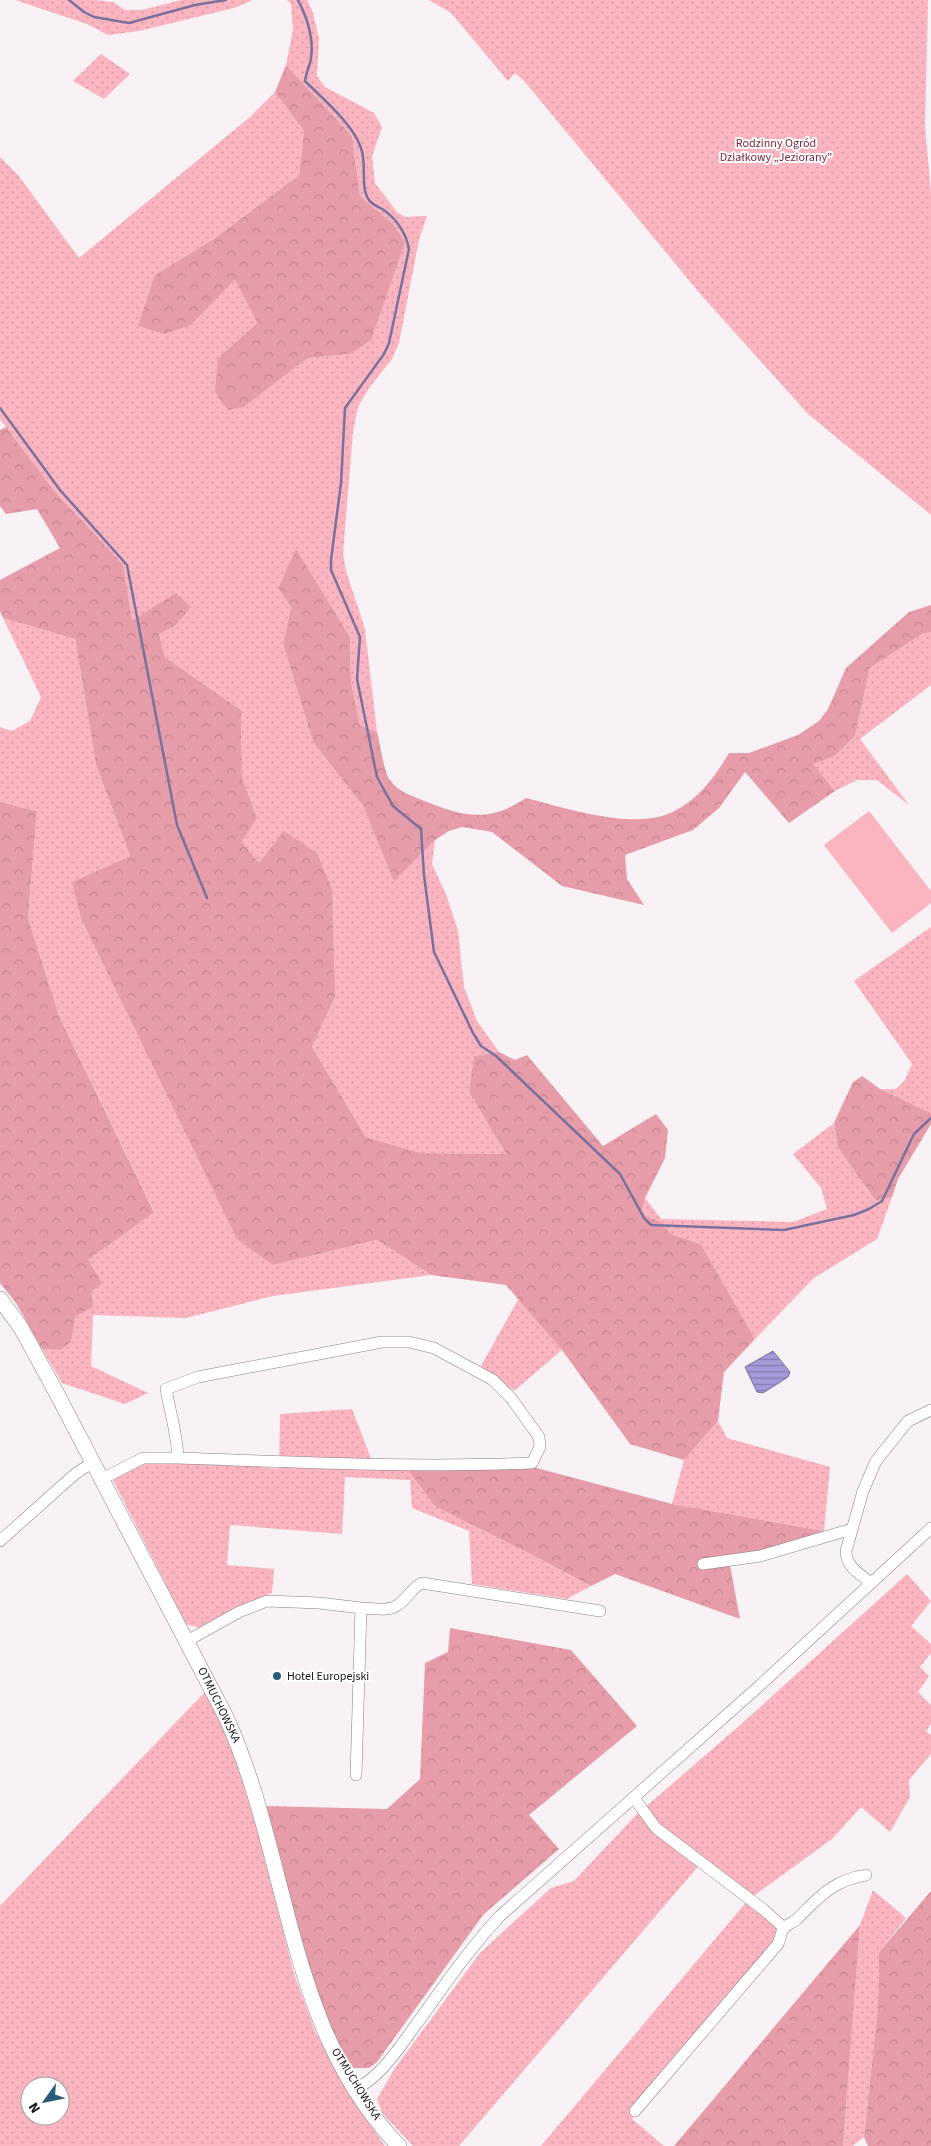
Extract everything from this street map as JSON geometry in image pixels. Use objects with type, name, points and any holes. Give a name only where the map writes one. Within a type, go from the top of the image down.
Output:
[{"type":"main road","name":"OTMUCHOWSKA","points":[[0,1299],[32,1346],[226,1717],[243,1755],[308,1990],[328,2040],[356,2090],[399,2146]]},
{"type":"street","points":[[102,1479],[142,1458],[490,1465],[532,1463],[540,1447],[539,1438],[511,1398],[493,1380],[434,1348],[409,1342],[382,1342],[198,1377],[166,1389],[172,1422],[177,1435],[178,1458]]},
{"type":"street","points":[[871,1584],[849,1565],[846,1560],[846,1551],[863,1491],[876,1462],[908,1421],[931,1410]]},
{"type":"street","points":[[0,1541],[75,1474],[93,1462]]},
{"type":"street","points":[[356,2090],[377,2074],[396,2052],[474,1944],[500,1916],[634,1798],[931,1528]]},
{"type":"street","points":[[703,1564],[760,1556],[852,1529]]},
{"type":"street","points":[[187,1642],[239,1612],[267,1601],[319,1603],[361,1608],[395,1607],[414,1587],[422,1583],[600,1611]]},
{"type":"street","points":[[356,1775],[361,1608]]},
{"type":"street","points":[[634,1798],[656,1828],[764,1910],[784,1928]]},
{"type":"street","points":[[635,2111],[778,1944],[784,1928],[796,1920],[810,1904],[832,1887],[854,1877],[866,1875]]},
{"type":"green space","points":[[15,0],[95,0],[113,2],[125,10],[142,10],[181,0],[253,0],[234,8],[139,31],[108,35],[87,24]]},
{"type":"green space","points":[[287,0],[307,0],[313,13],[319,39],[317,76],[325,87],[374,113],[382,127],[372,156],[375,183],[397,212],[405,217],[427,216],[419,240],[399,343],[392,359],[369,388],[358,407],[353,432],[343,553],[346,571],[365,629],[377,732],[360,725],[351,682],[350,637],[296,550],[278,588],[291,607],[283,644],[313,742],[363,806],[394,880],[435,840],[432,864],[446,894],[458,931],[464,987],[477,1021],[499,1052],[474,1056],[469,1092],[506,1154],[421,1153],[366,1137],[312,1047],[335,997],[259,863],[242,842],[257,818],[242,777],[241,710],[165,657],[159,634],[175,626],[176,594],[132,620],[122,565],[56,493],[0,419],[0,157],[18,175],[79,258],[250,117],[275,92],[304,131],[299,175],[215,238],[155,275],[191,325],[235,278],[257,323],[218,358],[244,407],[308,358],[350,354],[393,224],[360,196],[352,136],[286,65],[293,30],[291,4]]},
{"type":"green space","name":"Rodzinny Ogród Działkowy „Jeziorany”","points":[[429,0],[928,0],[925,126],[931,193],[931,515],[808,414],[702,296],[525,82],[515,73],[508,81],[451,13]]},
{"type":"green space","points":[[101,54],[130,74],[104,99],[73,81]]},
{"type":"green space","points":[[286,65],[352,136],[360,196],[393,224],[405,242],[371,340],[350,354],[308,358],[244,407],[228,410],[215,392],[218,358],[257,323],[235,279],[191,325],[164,334],[138,326],[155,275],[215,238],[299,175],[304,131],[275,92]]},
{"type":"green space","points":[[6,427],[56,493],[123,565],[132,620],[176,593],[191,607],[175,626],[159,634],[165,657],[241,710],[242,777],[257,818],[242,842],[259,863],[284,831],[317,853],[332,889],[335,997],[312,1047],[366,1137],[421,1153],[506,1154],[469,1092],[474,1056],[499,1052],[515,1060],[527,1055],[603,1146],[656,1114],[668,1130],[665,1158],[645,1198],[642,1209],[646,1216],[659,1221],[671,1234],[701,1244],[755,1339],[724,1372],[718,1421],[684,1460],[630,1444],[562,1350],[506,1285],[431,1275],[377,1240],[273,1265],[237,1239],[81,918],[72,882],[130,856],[96,765],[75,639],[3,618],[0,611],[0,580],[60,548],[37,509],[6,514],[0,506],[0,430]]},
{"type":"green space","points":[[296,549],[350,637],[351,682],[360,725],[377,732],[384,765],[390,780],[400,790],[436,806],[474,815],[499,812],[526,798],[616,818],[652,818],[668,814],[688,803],[704,788],[729,753],[749,753],[798,735],[819,721],[828,709],[846,668],[909,612],[931,605],[931,632],[922,634],[870,668],[855,736],[835,756],[813,764],[835,791],[789,823],[745,772],[719,808],[693,830],[625,855],[627,879],[644,905],[562,886],[492,832],[462,827],[449,831],[435,840],[394,881],[363,806],[313,742],[283,644],[291,607],[278,588]]},
{"type":"green space","points":[[3,618],[75,639],[96,765],[130,856],[72,882],[273,1265],[377,1240],[431,1275],[273,1296],[186,1318],[93,1315],[91,1366],[148,1393],[125,1404],[62,1383],[42,1349],[61,1350],[71,1342],[88,1260],[154,1211],[59,1016],[28,918],[37,811],[0,802],[0,727],[12,731],[30,721],[41,697]]},
{"type":"green space","points":[[931,632],[931,685],[860,739],[909,805],[877,780],[857,780],[835,791],[812,764],[835,756],[855,736],[870,668],[922,634]]},
{"type":"green space","points":[[0,802],[37,811],[28,918],[59,1016],[154,1212],[88,1260],[102,1283],[91,1292],[93,1307],[76,1316],[71,1342],[61,1350],[42,1349],[16,1303],[0,1283]]},
{"type":"green space","points":[[869,811],[931,891],[931,903],[892,933],[824,845]]},
{"type":"green space","points":[[931,927],[931,1113],[880,1089],[896,1089],[905,1080],[912,1064],[854,981]]},
{"type":"green space","points":[[862,1076],[880,1089],[931,1113],[931,1124],[898,1179],[892,1197],[876,1201],[838,1148],[834,1123],[853,1082]]},
{"type":"green space","points":[[834,1123],[838,1148],[876,1201],[892,1197],[877,1239],[814,1278],[755,1339],[701,1244],[671,1234],[659,1221],[646,1216],[642,1209],[645,1198],[661,1219],[793,1222],[827,1209],[821,1188],[793,1154]]},
{"type":"green space","points":[[519,1298],[562,1350],[514,1391],[481,1366]]},
{"type":"green space","points":[[352,1409],[375,1469],[407,1468],[521,1549],[591,1586],[567,1599],[472,1584],[469,1531],[412,1508],[410,1480],[345,1477],[342,1534],[230,1525],[227,1565],[274,1569],[272,1593],[234,1609],[200,1628],[186,1624],[113,1480],[142,1464],[232,1464],[279,1469],[280,1414]]},
{"type":"green space","points":[[718,1421],[727,1438],[830,1467],[824,1531],[672,1504],[684,1460]]},
{"type":"green space","points":[[533,1467],[672,1504],[824,1531],[729,1560],[740,1619],[615,1574],[591,1586],[435,1506],[407,1468]]},
{"type":"green space","points":[[907,1574],[931,1601],[911,1626],[931,1644],[931,1653],[920,1667],[929,1676],[918,1692],[931,1705],[931,1724],[926,1731],[931,1735],[931,1754],[909,1780],[910,1797],[890,1832],[861,1807],[832,1839],[748,1900],[701,1863],[459,2146],[413,2146],[382,2113],[377,2099],[395,2068],[480,1953],[551,1888],[574,1881],[635,1816],[739,1726]]},
{"type":"green space","points":[[450,1628],[571,1650],[637,1726],[529,1815],[559,1849],[483,1915],[377,2062],[369,2068],[352,2068],[347,2063],[316,1995],[265,1806],[387,1809],[420,1779],[425,1663],[448,1652]]},
{"type":"green space","points":[[205,1692],[232,1747],[256,1826],[294,1974],[315,2031],[347,2091],[385,2146],[0,2146],[0,1906]]},
{"type":"green space","points":[[873,1890],[906,1918],[879,1952],[878,2006],[864,2137],[853,2146],[843,2146],[860,1925]]},
{"type":"green space","points":[[931,1891],[931,2146],[868,2146],[864,2137],[878,2006],[879,1952]]},
{"type":"green space","points":[[748,1900],[787,1934],[632,2119],[664,2146],[541,2146]]},
{"type":"green space","points":[[860,1925],[843,2146],[674,2146]]},
{"type":"shaded area","points":[[773,1351],[790,1372],[788,1377],[763,1393],[757,1392],[745,1367]]},
{"type":"waterway","points":[[69,0],[94,17],[129,23],[195,5],[226,0]]},
{"type":"waterway","points":[[298,0],[307,21],[312,43],[310,64],[305,81],[337,112],[357,139],[363,154],[366,195],[370,202],[385,211],[397,223],[406,238],[409,249],[389,343],[384,354],[345,408],[341,483],[331,570],[360,637],[357,679],[377,777],[393,806],[421,829],[424,875],[434,952],[473,1033],[481,1046],[496,1056],[620,1174],[644,1218],[651,1225],[784,1230],[854,1215],[882,1201],[914,1134],[931,1118]]},
{"type":"waterway","points":[[0,408],[60,490],[127,565],[177,825],[207,898]]},
{"type":"place","name":"Hotel Europejski","points":[[277,1676]]}]
